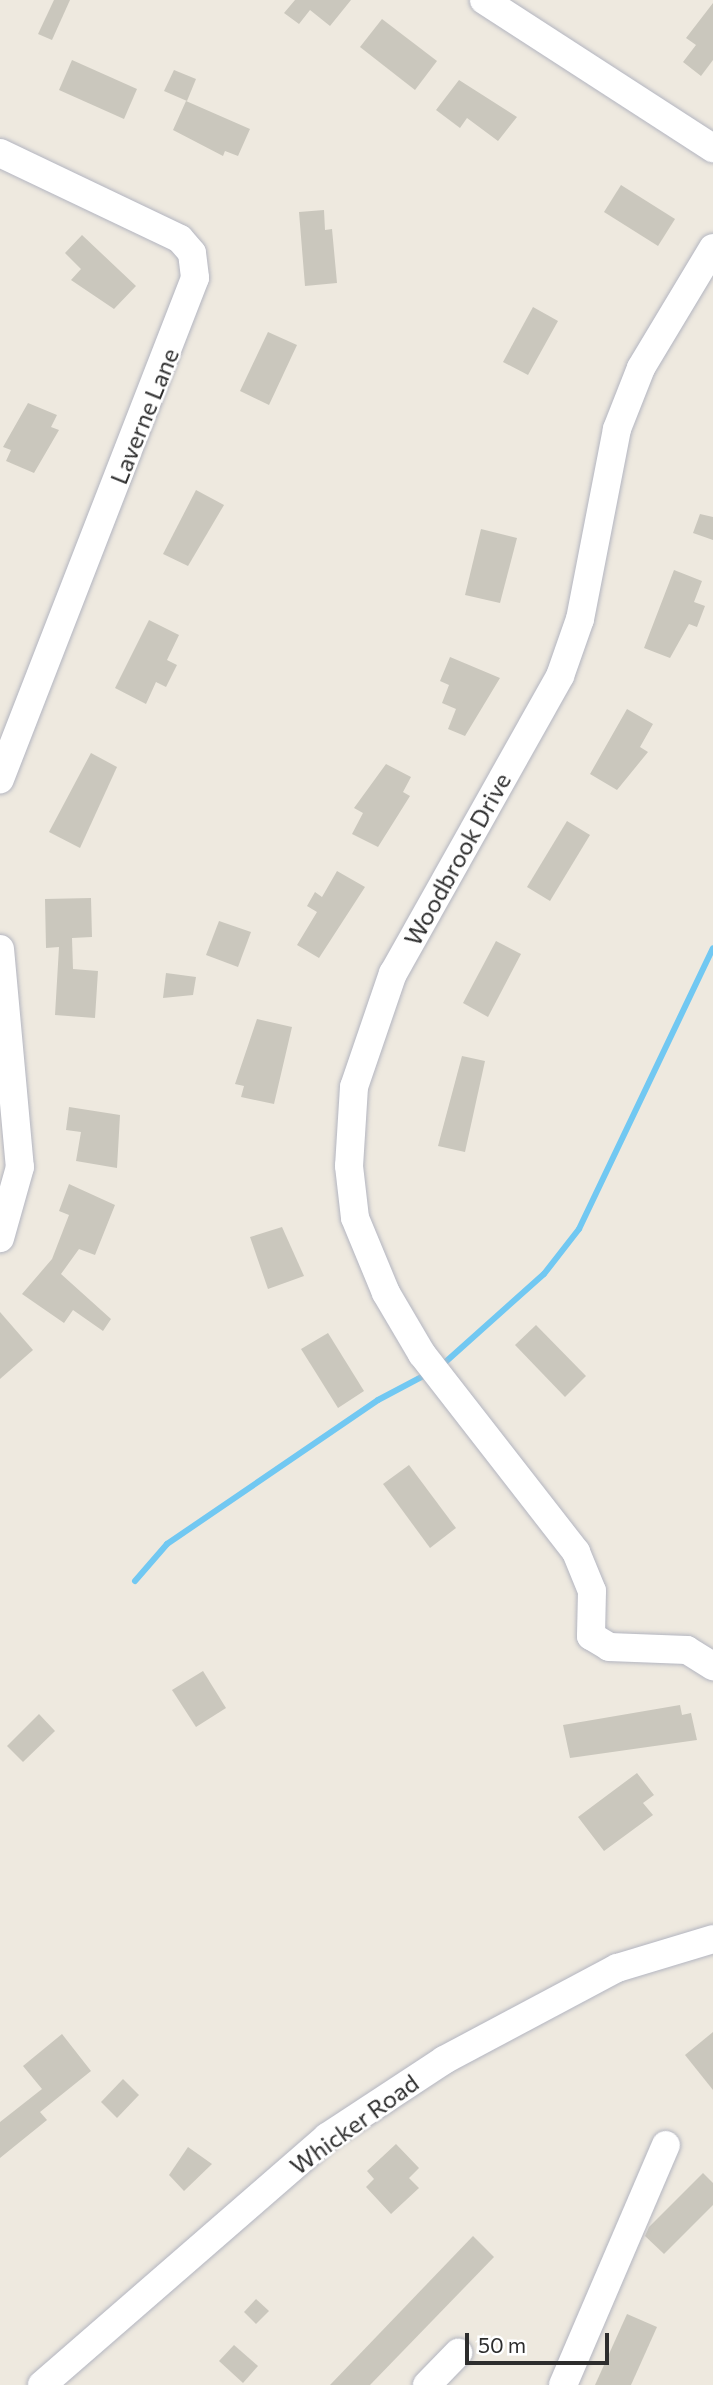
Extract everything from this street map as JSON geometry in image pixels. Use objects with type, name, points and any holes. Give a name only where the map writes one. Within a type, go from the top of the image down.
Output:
[{"type":"street","points":[[484,0],[713,148]]},
{"type":"street","name":"Laverne Lane","points":[[0,153],[180,239],[195,261],[188,304],[0,779]]},
{"type":"street","name":"Woodbrook Drive","points":[[713,248],[641,368],[617,429],[580,619],[560,676],[393,973],[354,1087],[349,1166],[355,1218],[422,1354],[508,1457],[576,1552],[592,1591],[596,1642],[687,1650],[713,1666]]},
{"type":"street","points":[[0,949],[19,1167],[0,1238]]},
{"type":"street","name":"Whicker Road","points":[[42,2385],[327,2137],[444,2060],[617,1968],[713,1939]]},
{"type":"street","points":[[563,2385],[666,2145]]},
{"type":"street","points":[[427,2385],[458,2353]]},
{"type":"building","points":[[54,0],[70,0],[52,40],[38,34]]},
{"type":"building","points":[[295,0],[351,0],[330,26],[310,10],[299,24],[284,13]]},
{"type":"building","points":[[713,3],[713,60],[701,76],[683,62],[696,45],[686,38]]},
{"type":"building","points":[[382,19],[437,61],[415,90],[360,47]]},
{"type":"building","points":[[72,60],[137,89],[124,119],[59,90]]},
{"type":"building","points":[[174,70],[196,79],[187,101],[164,91]]},
{"type":"building","points":[[459,80],[517,117],[498,141],[467,118],[460,128],[436,110]]},
{"type":"building","points":[[186,101],[250,129],[238,156],[225,151],[223,156],[173,130]]},
{"type":"building","points":[[621,185],[675,219],[658,246],[604,212]]},
{"type":"building","points":[[324,210],[325,230],[332,229],[337,283],[305,286],[299,212]]},
{"type":"building","points":[[82,235],[136,286],[114,309],[71,280],[81,269],[65,253]]},
{"type":"building","points":[[533,307],[558,321],[528,375],[503,362]]},
{"type":"building","points":[[268,332],[297,345],[269,405],[240,391]]},
{"type":"building","points":[[28,403],[57,415],[51,427],[59,430],[34,473],[6,461],[11,450],[3,447]]},
{"type":"building","points":[[196,490],[224,505],[188,566],[163,554]]},
{"type":"building","points":[[700,514],[713,517],[713,540],[693,533]]},
{"type":"building","points":[[481,529],[517,538],[500,603],[465,595]]},
{"type":"building","points":[[674,570],[702,581],[694,602],[705,606],[697,627],[689,624],[670,658],[644,648]]},
{"type":"building","points":[[149,620],[179,635],[167,660],[177,665],[166,687],[156,682],[146,704],[115,688]]},
{"type":"building","points":[[450,657],[500,678],[465,736],[448,729],[456,709],[442,703],[449,685],[440,681]]},
{"type":"building","points":[[627,709],[653,724],[640,747],[648,752],[617,790],[590,774]]},
{"type":"building","points":[[91,753],[117,767],[80,848],[49,832]]},
{"type":"building","points":[[386,764],[411,777],[403,792],[410,796],[378,847],[352,834],[363,813],[354,808]]},
{"type":"building","points":[[567,821],[590,835],[550,901],[527,887]]},
{"type":"building","points":[[337,871],[365,887],[319,958],[297,945],[317,912],[307,906],[315,892],[322,897]]},
{"type":"building","points":[[91,898],[92,937],[72,938],[73,969],[98,971],[95,1018],[55,1015],[59,947],[46,948],[45,899]]},
{"type":"building","points":[[219,921],[251,932],[238,967],[206,955]]},
{"type":"building","points":[[496,941],[521,954],[488,1017],[463,1003]]},
{"type":"building","points":[[166,973],[196,977],[193,995],[163,998]]},
{"type":"building","points":[[257,1019],[292,1027],[274,1104],[241,1097],[244,1086],[235,1084]]},
{"type":"building","points":[[462,1056],[485,1061],[465,1152],[438,1146]]},
{"type":"building","points":[[69,1107],[120,1115],[117,1168],[76,1161],[81,1132],[66,1130]]},
{"type":"building","points":[[69,1184],[115,1205],[95,1255],[79,1249],[61,1274],[111,1319],[103,1331],[73,1310],[64,1323],[22,1294],[52,1259],[69,1215],[59,1211]]},
{"type":"building","points":[[282,1227],[304,1276],[268,1289],[250,1237]]},
{"type":"building","points":[[0,1312],[33,1350],[0,1379]]},
{"type":"building","points":[[536,1325],[586,1376],[565,1397],[515,1345]]},
{"type":"building","points":[[328,1333],[364,1391],[338,1408],[301,1349]]},
{"type":"building","points":[[409,1465],[456,1528],[430,1548],[383,1484]]},
{"type":"building","points":[[203,1671],[226,1708],[196,1727],[172,1690]]},
{"type":"building","points":[[680,1705],[682,1715],[691,1713],[697,1740],[570,1758],[563,1725]]},
{"type":"building","points":[[39,1714],[55,1731],[23,1762],[7,1746]]},
{"type":"building","points":[[637,1773],[654,1795],[643,1803],[653,1815],[604,1851],[578,1817]]},
{"type":"building","points":[[713,2032],[713,2090],[685,2055]]},
{"type":"building","points":[[62,2034],[91,2071],[40,2112],[47,2120],[0,2158],[0,2122],[42,2089],[23,2066]]},
{"type":"building","points":[[123,2079],[139,2095],[117,2118],[101,2102]]},
{"type":"building","points":[[396,2144],[419,2168],[409,2178],[419,2188],[391,2214],[366,2187],[374,2179],[367,2171]]},
{"type":"building","points":[[188,2147],[212,2164],[184,2191],[169,2175]]},
{"type":"building","points":[[703,2173],[713,2183],[713,2205],[664,2254],[645,2236],[649,2227]]},
{"type":"building","points":[[473,2236],[494,2257],[370,2385],[330,2385]]},
{"type":"building","points":[[256,2299],[269,2311],[256,2324],[244,2312]]},
{"type":"building","points":[[627,2314],[657,2327],[631,2385],[595,2385]]},
{"type":"building","points":[[234,2345],[258,2366],[243,2383],[219,2361]]},
{"type":"waterway","points":[[441,1366],[544,1274],[579,1229],[713,948]]},
{"type":"waterway","points":[[135,1581],[167,1544],[378,1400],[429,1373]]}]
